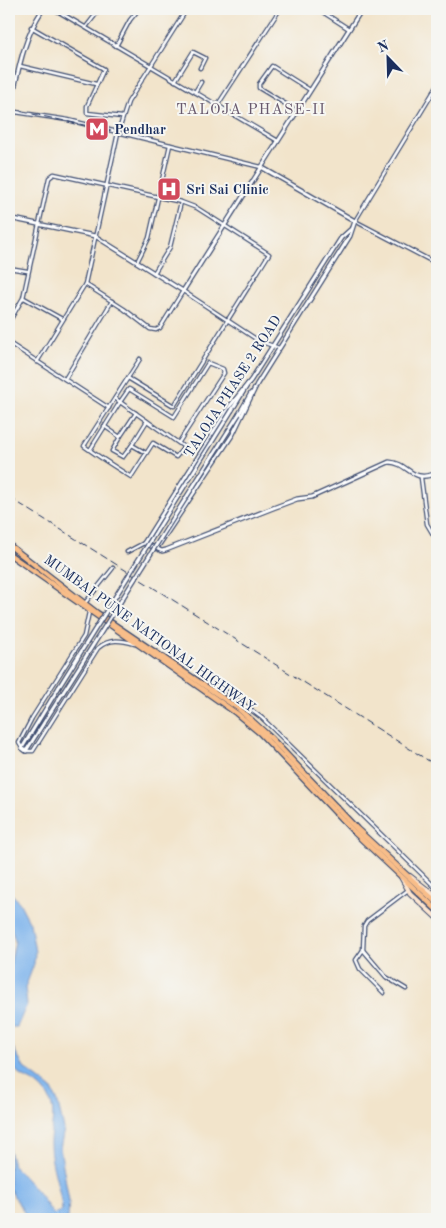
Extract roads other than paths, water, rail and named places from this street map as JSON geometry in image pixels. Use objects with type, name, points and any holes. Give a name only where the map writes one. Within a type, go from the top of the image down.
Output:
[{"type":"highway","name":"MUMBAI PUNE NATIONAL HIGHWAY","points":[[10,546],[84,604],[89,612],[223,703],[260,733],[354,832],[400,872]]},
{"type":"highway","name":"MUMBAI PUNE NATIONAL HIGHWAY","points":[[9,554],[212,690],[254,722],[400,872]]},
{"type":"highway","points":[[400,872],[437,903]]},
{"type":"highway","points":[[411,882],[437,910]]},
{"type":"main road","points":[[400,872],[408,890],[437,918]]},
{"type":"main road","points":[[400,872],[422,884],[437,897]]},
{"type":"street","points":[[43,9],[31,27],[19,66],[9,111],[68,120],[262,167],[354,221],[437,264]]},
{"type":"street","points":[[54,9],[278,141]]},
{"type":"street","points":[[86,28],[100,9]]},
{"type":"street","points":[[116,46],[130,20],[139,9]]},
{"type":"street","points":[[37,362],[85,284],[118,133],[128,102],[185,10],[195,9]]},
{"type":"street","points":[[217,106],[280,9]]},
{"type":"street","points":[[318,9],[349,28]]},
{"type":"street","points":[[85,284],[150,328],[156,330],[160,328],[362,9]]},
{"type":"street","points":[[31,27],[104,69],[87,106],[87,113],[122,117]]},
{"type":"street","points":[[175,81],[193,52],[205,58],[200,68]]},
{"type":"street","points":[[19,66],[96,84]]},
{"type":"street","points":[[297,111],[259,88],[259,84],[273,66],[310,90]]},
{"type":"street","points":[[195,92],[201,82]]},
{"type":"street","points":[[354,221],[437,86]]},
{"type":"street","points":[[137,262],[149,238],[170,144]]},
{"type":"street","points":[[9,322],[23,298],[27,272],[40,224],[49,178],[54,174],[180,202],[197,208],[269,254],[174,406],[128,378]]},
{"type":"street","points":[[154,273],[170,247],[180,202]]},
{"type":"street","points":[[9,218],[96,236],[259,341],[273,344],[279,348]]},
{"type":"street","name":"TALOJA PHASE 2 ROAD","points":[[157,548],[233,434],[257,384],[350,236],[354,221]]},
{"type":"street","name":"TALOJA PHASE 2 ROAD","points":[[127,552],[144,543],[235,398],[251,380],[341,238],[351,229]]},
{"type":"street","points":[[9,268],[27,272]]},
{"type":"street","points":[[23,298],[62,319]]},
{"type":"street","points":[[65,379],[112,301]]},
{"type":"street","points":[[9,342],[109,408]]},
{"type":"street","points":[[115,398],[180,442],[184,446],[176,457],[153,443],[132,477],[84,446],[140,359]]},
{"type":"street","points":[[90,450],[129,389],[174,416],[208,362],[224,372],[180,442]]},
{"type":"street","points":[[197,369],[202,372]]},
{"type":"street","points":[[22,748],[251,380]]},
{"type":"street","points":[[26,751],[257,384]]},
{"type":"street","points":[[182,393],[187,396]]},
{"type":"street","points":[[136,413],[112,451],[123,457],[147,420]]},
{"type":"street","points":[[104,426],[120,437]]},
{"type":"street","points":[[132,445],[146,453]]},
{"type":"street","points":[[144,543],[166,550],[297,499],[304,499],[335,488],[389,462],[396,463],[421,478],[437,473]]},
{"type":"street","points":[[421,478],[425,517],[437,540]]},
{"type":"street","points":[[84,604],[113,568]]},
{"type":"street","points":[[89,612],[84,636],[19,742],[26,751],[32,751],[98,648],[111,641],[121,640],[137,645]]},
{"type":"street","points":[[212,690],[220,687],[262,718],[437,889]]},
{"type":"street","points":[[406,989],[386,977],[363,950],[364,926],[367,921],[408,890]]},
{"type":"street","points":[[363,950],[357,955],[356,964],[384,994]]},
{"type":"water","points":[[9,891],[19,902],[30,923],[35,952],[34,964],[25,988],[27,1004],[17,1027],[9,1027],[9,970],[15,941],[9,921]]},
{"type":"water","points":[[9,1040],[24,1068],[51,1088],[57,1100],[64,1129],[60,1148],[69,1201],[68,1219],[28,1219],[9,1188],[9,1149],[13,1165],[37,1191],[53,1214],[62,1211],[50,1152],[53,1110],[49,1098],[43,1089],[18,1073],[13,1066]]},
{"type":"railway","points":[[9,109],[131,135]]},
{"type":"railway","points":[[9,497],[437,766]]},
{"type":"place","name":"Pendhar","points":[[97,129]]},
{"type":"place","name":"Sri Sai Clinic","points":[[169,189]]},
{"type":"district","name":"TALOJA PHASE-II","points":[[251,109]]}]
